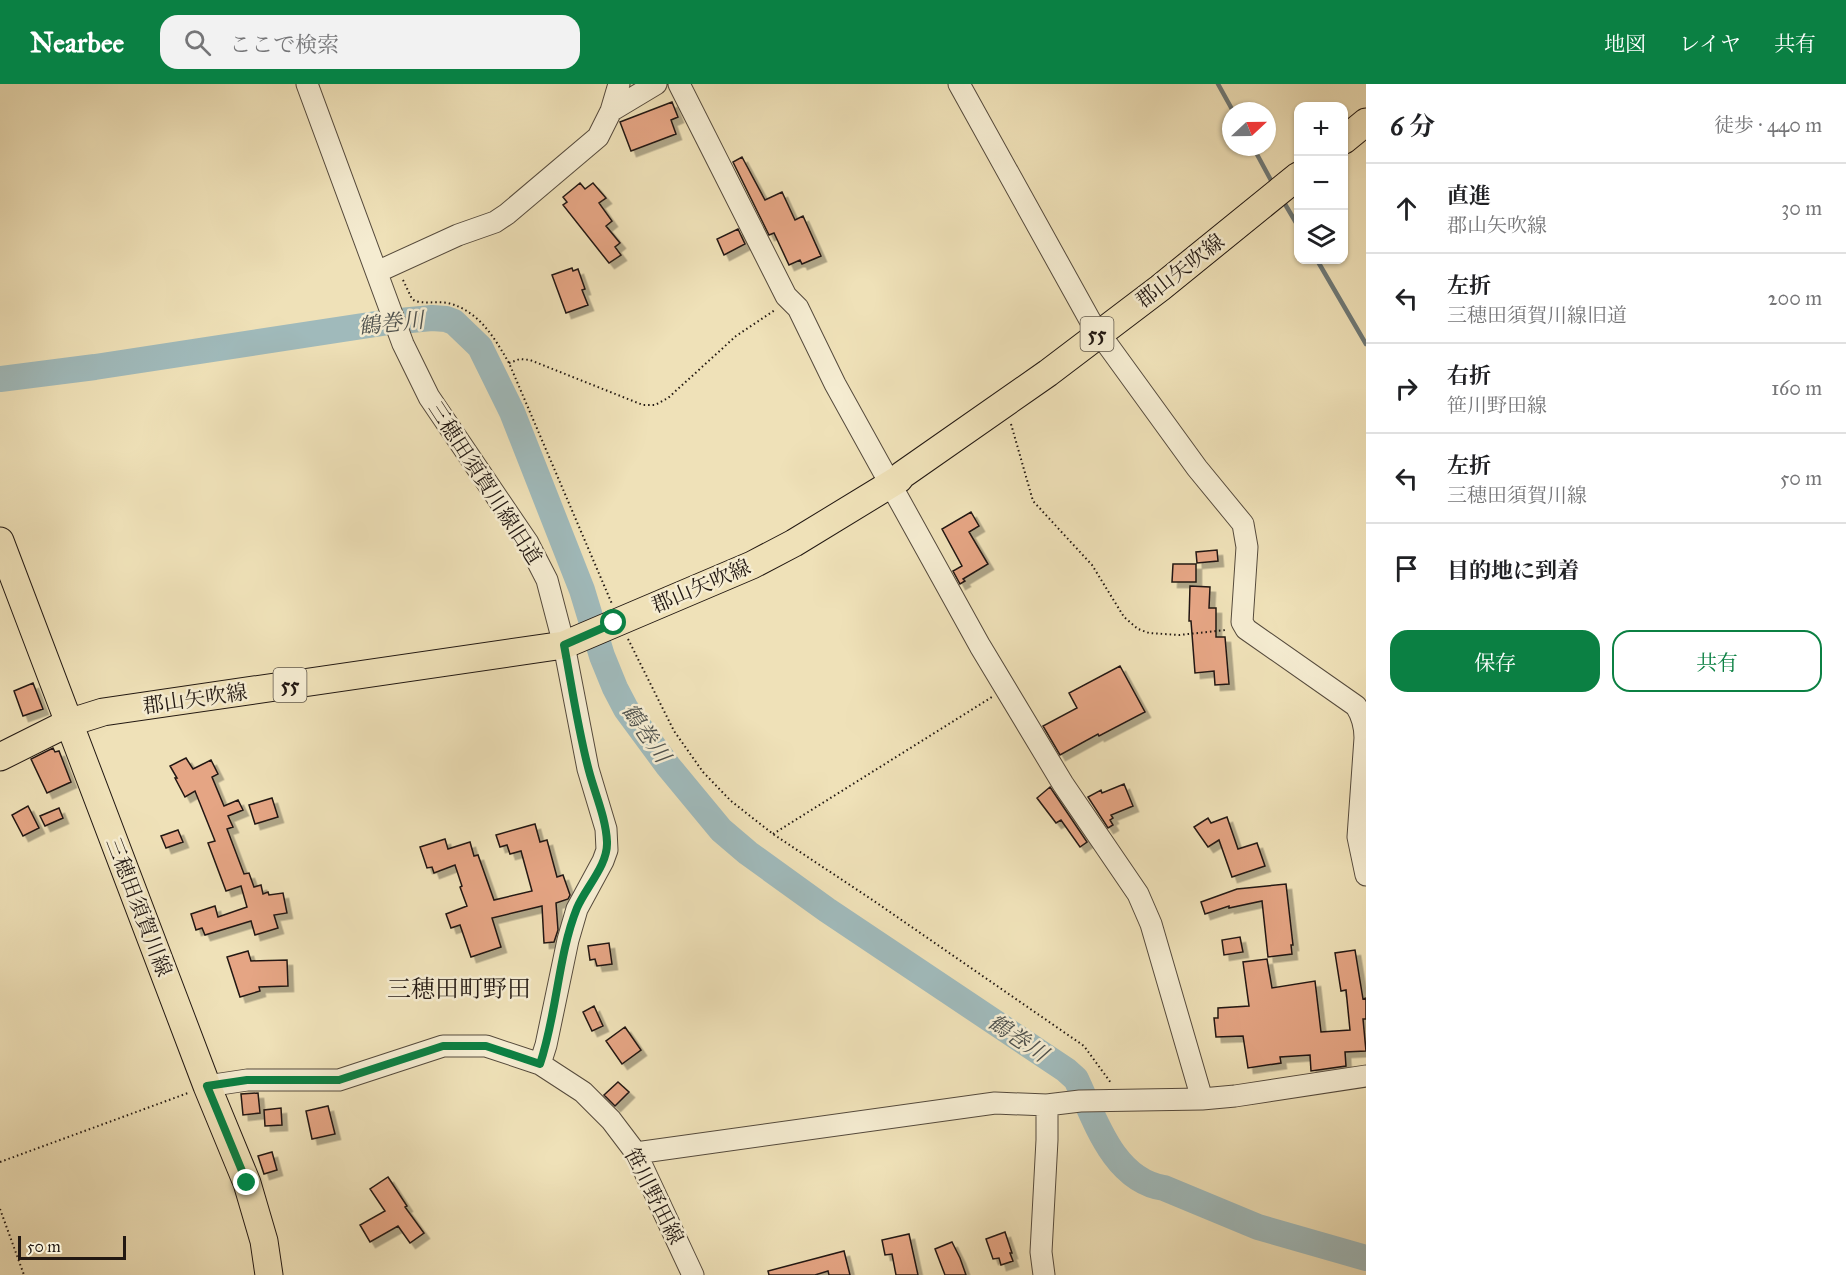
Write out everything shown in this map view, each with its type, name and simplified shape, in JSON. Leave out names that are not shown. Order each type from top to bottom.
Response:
[{"type":"main road","points":[[1348,137],[1366,122]]},
{"type":"main road","name":"郡山矢吹線","points":[[0,757],[68,723],[103,712],[575,640],[752,565],[794,543],[890,485],[1048,373],[1160,288],[1294,180]]},
{"type":"main road","name":"三穂田須賀川線","points":[[0,541],[207,1086],[247,1183],[260,1224],[268,1275]]},
{"type":"street","name":"三穂田須賀川線旧道","points":[[307,84],[387,268],[389,301],[403,344],[429,397],[528,543],[575,640],[588,769],[606,829],[607,850],[577,909],[540,1064]]},
{"type":"street","points":[[387,268],[458,235],[495,222],[507,214],[598,137],[611,111],[619,84]]},
{"type":"street","points":[[611,111],[656,84]]},
{"type":"street","points":[[679,84],[786,296],[798,308],[835,384],[890,485],[1005,688],[1063,784],[1138,894],[1151,924],[1202,1099]]},
{"type":"street","points":[[959,84],[1098,333],[1197,468],[1243,524],[1247,547],[1242,608],[1243,624],[1246,629],[1356,706],[1361,713],[1365,738],[1358,837],[1365,864]]},
{"type":"street","name":"笹川野田線","points":[[207,1086],[247,1080],[339,1080],[443,1046],[486,1046],[540,1064],[583,1092],[611,1120],[636,1153],[693,1275]]},
{"type":"street","points":[[636,1153],[995,1103],[1047,1106],[1080,1101],[1202,1099],[1366,1076]]},
{"type":"street","points":[[1044,1275],[1041,1252],[1047,1106]]},
{"type":"path","points":[[387,268],[412,299],[420,302],[445,302],[459,307],[490,330],[509,363],[617,622],[674,731],[697,764],[731,801],[773,834],[1084,1046],[1112,1085],[1117,1101]]},
{"type":"path","points":[[509,363],[520,359],[530,360],[644,405],[655,405],[668,398],[736,336],[791,301]]},
{"type":"path","points":[[1002,405],[1019,446],[1033,501],[1092,565],[1124,617],[1138,628],[1162,635],[1218,632],[1243,624]]},
{"type":"path","points":[[773,834],[1005,688]]},
{"type":"path","points":[[0,1162],[207,1086]]},
{"type":"path","points":[[0,1209],[24,1275]]},
{"type":"building","points":[[672,102],[678,117],[671,120],[676,134],[631,151],[620,122]]},
{"type":"building","points":[[742,157],[765,200],[782,192],[795,220],[803,216],[821,256],[802,264],[800,260],[789,265],[774,233],[769,235],[733,162]]},
{"type":"building","points":[[580,183],[585,189],[593,183],[606,198],[599,203],[612,221],[606,226],[620,243],[615,247],[621,255],[609,263],[563,205],[567,202],[563,197]]},
{"type":"building","points":[[738,229],[745,244],[724,255],[717,239]]},
{"type":"building","points":[[572,268],[573,271],[578,269],[588,305],[566,313],[552,275]]},
{"type":"building","points":[[971,512],[979,526],[969,532],[988,564],[963,579],[965,581],[960,584],[953,571],[962,566],[942,529]]},
{"type":"building","points":[[1217,550],[1218,561],[1197,563],[1196,552]]},
{"type":"building","points":[[1173,564],[1196,564],[1196,582],[1172,582]]},
{"type":"building","points":[[1190,586],[1210,587],[1209,608],[1216,608],[1216,637],[1225,637],[1229,684],[1215,685],[1214,671],[1195,673],[1191,621],[1189,621]]},
{"type":"building","points":[[1120,666],[1145,712],[1060,755],[1043,726],[1077,708],[1069,693]]},
{"type":"building","points":[[33,683],[43,709],[23,716],[14,691]]},
{"type":"building","points":[[53,748],[55,752],[59,751],[71,782],[47,793],[31,759]]},
{"type":"building","points":[[186,758],[193,769],[211,760],[218,774],[212,777],[224,806],[238,800],[243,810],[228,816],[233,827],[227,829],[244,874],[249,873],[254,887],[261,885],[263,894],[283,893],[287,913],[274,915],[278,928],[255,935],[251,921],[205,935],[202,928],[196,930],[191,914],[215,906],[218,917],[247,907],[241,886],[226,891],[208,843],[215,841],[195,791],[185,797],[170,766]]},
{"type":"building","points":[[1124,784],[1133,806],[1111,815],[1113,818],[1110,820],[1113,825],[1108,828],[1088,797],[1101,790],[1102,793]]},
{"type":"building","points":[[1050,787],[1087,842],[1080,847],[1061,820],[1056,823],[1037,798]]},
{"type":"building","points":[[272,798],[278,817],[255,824],[249,805]]},
{"type":"building","points":[[28,806],[39,828],[23,836],[12,815]]},
{"type":"building","points":[[59,808],[63,818],[45,826],[40,816]]},
{"type":"building","points":[[1227,817],[1238,849],[1257,843],[1265,866],[1232,877],[1219,840],[1208,847],[1194,827],[1208,818],[1211,823]]},
{"type":"building","points":[[535,824],[540,842],[547,840],[557,877],[563,875],[570,895],[568,899],[556,903],[558,930],[554,942],[544,943],[542,906],[492,918],[501,947],[471,957],[460,925],[451,928],[446,914],[467,906],[455,865],[434,873],[432,867],[427,868],[420,847],[445,839],[448,849],[470,842],[474,856],[478,855],[494,900],[532,891],[521,851],[510,854],[507,845],[500,847],[496,835]]},
{"type":"building","points":[[178,830],[183,842],[166,848],[161,836]]},
{"type":"building","points":[[1286,884],[1292,954],[1268,957],[1262,901],[1229,908],[1229,906],[1205,914],[1201,902],[1237,889]]},
{"type":"building","points":[[1240,937],[1243,952],[1224,955],[1222,940]]},
{"type":"building","points":[[609,943],[612,964],[597,966],[595,959],[590,960],[588,946]]},
{"type":"building","points":[[1355,950],[1363,999],[1366,998],[1366,1019],[1363,1019],[1366,1051],[1345,1052],[1346,1066],[1311,1071],[1310,1055],[1280,1057],[1281,1063],[1248,1068],[1243,1036],[1216,1037],[1214,1018],[1218,1018],[1218,1008],[1249,1006],[1243,962],[1267,959],[1272,988],[1315,981],[1321,1032],[1350,1030],[1346,990],[1341,991],[1335,953]]},
{"type":"building","points":[[248,951],[251,961],[287,960],[288,986],[259,987],[260,991],[240,997],[227,957]]},
{"type":"building","points":[[594,1006],[603,1026],[592,1031],[583,1012]]},
{"type":"building","points":[[625,1027],[641,1050],[622,1064],[606,1041]]},
{"type":"building","points":[[618,1082],[629,1092],[615,1106],[604,1095]]},
{"type":"building","points":[[258,1093],[260,1113],[243,1115],[241,1094]]},
{"type":"building","points":[[328,1106],[335,1134],[312,1139],[306,1111]]},
{"type":"building","points":[[281,1108],[282,1125],[265,1126],[264,1110]]},
{"type":"building","points":[[272,1152],[277,1170],[264,1174],[258,1156]]},
{"type":"building","points":[[388,1177],[407,1206],[405,1207],[424,1233],[410,1243],[398,1226],[370,1242],[360,1225],[385,1211],[370,1189]]},
{"type":"building","points":[[1005,1232],[1013,1261],[1001,1265],[999,1258],[993,1259],[986,1239]]},
{"type":"building","points":[[909,1234],[918,1275],[896,1275],[892,1254],[885,1255],[882,1240]]},
{"type":"building","points":[[952,1242],[966,1275],[945,1275],[935,1249]]},
{"type":"building","points":[[844,1251],[850,1275],[829,1275],[828,1271],[815,1275],[769,1275],[768,1271]]},
{"type":"waterway","points":[[1218,84],[1228,102]]},
{"type":"waterway","points":[[1258,156],[1273,184]]},
{"type":"waterway","points":[[1282,199],[1294,219]]},
{"type":"waterway","points":[[1319,264],[1366,344]]},
{"type":"waterway","name":"鶴巻川","points":[[0,379],[95,367],[389,322],[432,318],[454,322],[480,347],[512,412],[582,590],[602,656],[626,709],[668,766],[721,830],[748,853],[827,910],[1066,1070],[1076,1079],[1108,1146],[1131,1173],[1146,1183],[1164,1188],[1258,1227],[1366,1258]]},
{"type":"district","name":"三穂田町野田","points":[[459,989]]},
{"type":"route","points":[[247,1183],[207,1086],[247,1080],[339,1080],[443,1046],[486,1046],[540,1064],[577,909],[607,850],[606,829],[588,769],[564,645],[614,623]]}]
